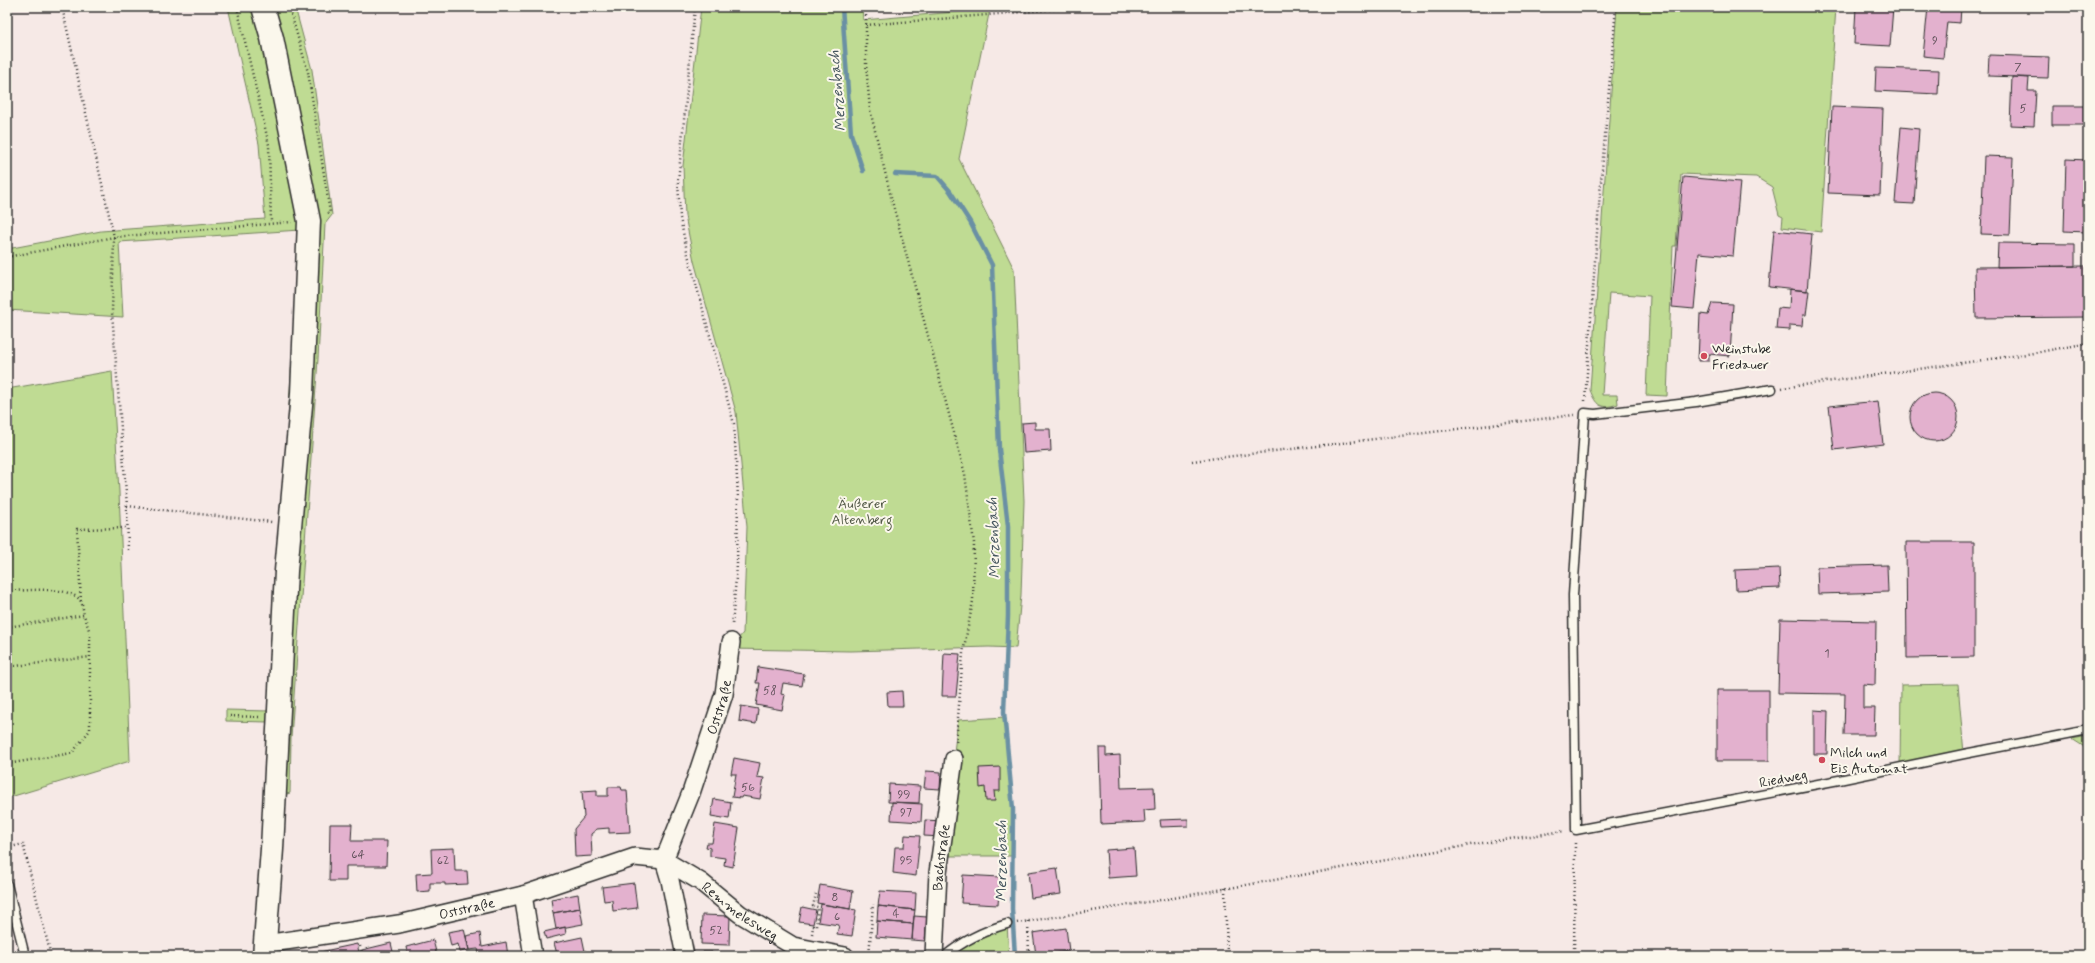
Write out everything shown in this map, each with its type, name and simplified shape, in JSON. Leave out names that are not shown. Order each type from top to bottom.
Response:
[{"type":"main road","points":[[263,7],[272,38],[309,221],[302,394],[290,524],[278,717],[272,849],[264,950]]},
{"type":"street","name":"Oststraße","points":[[264,950],[399,924],[523,895],[635,857],[664,860],[691,793],[724,694],[731,642]]},
{"type":"street","name":"Bachstraße","points":[[934,956],[938,873],[954,759]]},
{"type":"street","name":"Remmelesweg","points":[[664,860],[701,882],[746,918],[793,946],[845,956]]},
{"type":"street","points":[[664,860],[670,880],[685,956]]},
{"type":"street","points":[[523,895],[533,956]]},
{"type":"lane","points":[[1576,830],[1573,595],[1584,413],[1595,414],[1696,402],[1772,389]]},
{"type":"lane","name":"Riedweg","points":[[1576,830],[1839,780],[2088,730]]},
{"type":"lane","points":[[7,884],[25,956]]},
{"type":"lane","points":[[945,956],[957,946],[981,932],[1007,924]]},
{"type":"path","points":[[62,7],[114,237],[112,312],[127,506],[128,550]]},
{"type":"path","points":[[237,7],[269,145],[271,224]]},
{"type":"path","points":[[7,257],[114,237],[309,221],[330,213],[308,72],[289,7]]},
{"type":"path","points":[[695,7],[678,182],[680,218],[687,251],[734,424],[738,504],[737,565],[731,642]]},
{"type":"path","points":[[866,7],[870,110],[892,201],[965,474],[974,543],[973,601],[963,653],[954,759]]},
{"type":"path","points":[[866,25],[1083,7]]},
{"type":"path","points":[[1192,461],[1584,413],[1599,205],[1616,7]]},
{"type":"path","points":[[1772,389],[2034,353],[2088,343]]},
{"type":"path","points":[[127,506],[290,524]]},
{"type":"path","points":[[7,764],[72,753],[90,730],[90,633],[81,601],[77,529],[127,528]]},
{"type":"path","points":[[7,591],[50,590],[70,592],[81,601]]},
{"type":"path","points":[[7,627],[84,615]]},
{"type":"path","points":[[7,667],[90,657]]},
{"type":"path","points":[[230,716],[278,717]]},
{"type":"path","points":[[1020,922],[1468,846],[1576,830],[1574,956]]},
{"type":"path","points":[[7,848],[23,844],[51,956]]},
{"type":"path","points":[[1225,888],[1227,956]]},
{"type":"path","points":[[810,950],[813,926],[816,927],[818,907],[813,906],[816,894]]},
{"type":"path","points":[[869,956],[873,904]]},
{"type":"path","points":[[1028,921],[1029,956]]},
{"type":"green space","points":[[228,7],[295,7],[312,70],[332,215],[325,224],[318,359],[291,738],[290,793],[264,802],[268,722],[226,721],[226,710],[270,711],[300,230],[119,242],[123,317],[7,310],[7,249],[101,231],[265,219],[259,144]]},
{"type":"green space","name":"Äußerer Altenberg","points":[[701,7],[862,7],[863,20],[990,9],[959,159],[1014,269],[1024,501],[1021,595],[1016,648],[989,647],[851,651],[730,649],[743,633],[747,527],[736,412],[694,261],[685,216],[683,166]]},
{"type":"green space","points":[[1617,7],[1836,7],[1821,232],[1782,227],[1783,217],[1779,215],[1772,187],[1756,177],[1681,174],[1676,246],[1673,246],[1667,396],[1646,395],[1650,296],[1609,293],[1602,395],[1617,395],[1618,404],[1603,406],[1597,403],[1590,390]]},
{"type":"green space","points":[[112,371],[119,492],[130,761],[7,798],[7,389]]},
{"type":"green space","points":[[1958,684],[1964,754],[1900,766],[1901,685]]},
{"type":"green space","points":[[1005,717],[1013,809],[1013,856],[941,856],[958,720]]},
{"type":"green space","points":[[2088,736],[2088,754],[2083,746],[2072,739]]},
{"type":"green space","points":[[1007,924],[1009,956],[945,956]]},
{"type":"building","points":[[1856,7],[1893,7],[1890,46],[1854,44]]},
{"type":"building","points":[[1928,7],[1961,7],[1960,23],[1947,22],[1943,58],[1923,56]]},
{"type":"building","points":[[1989,55],[2049,57],[2048,78],[1988,76]]},
{"type":"building","points":[[1876,68],[1939,70],[1938,94],[1875,91]]},
{"type":"building","points":[[2012,77],[2029,78],[2028,91],[2036,91],[2034,126],[2010,125]]},
{"type":"building","points":[[2052,106],[2084,106],[2084,125],[2052,125]]},
{"type":"building","points":[[1832,107],[1883,109],[1880,195],[1828,193]]},
{"type":"building","points":[[1901,127],[1919,129],[1914,204],[1895,203]]},
{"type":"building","points":[[1984,156],[2013,157],[2010,235],[1981,234]]},
{"type":"building","points":[[2066,159],[2087,160],[2085,232],[2064,231]]},
{"type":"building","points":[[1683,177],[1740,182],[1733,256],[1699,253],[1694,309],[1672,307]]},
{"type":"building","points":[[1774,230],[1812,234],[1807,291],[1769,287]]},
{"type":"building","points":[[1998,243],[2075,244],[2075,266],[1997,267]]},
{"type":"building","points":[[2086,266],[2087,317],[1976,318],[1975,267]]},
{"type":"building","points":[[1790,289],[1809,291],[1806,315],[1803,315],[1802,326],[1790,325],[1790,330],[1776,329],[1778,308],[1789,309]]},
{"type":"building","points":[[1712,303],[1733,304],[1730,356],[1709,354],[1709,361],[1698,361],[1700,314],[1708,315]]},
{"type":"building","points":[[1929,393],[1939,393],[1951,400],[1958,412],[1958,422],[1951,434],[1939,441],[1929,441],[1921,437],[1914,430],[1910,422],[1910,412],[1914,404],[1921,397]]},
{"type":"building","points":[[1878,401],[1883,444],[1834,450],[1829,406]]},
{"type":"building","points":[[1035,422],[1035,429],[1050,429],[1051,451],[1024,453],[1022,423]]},
{"type":"building","points":[[1906,542],[1974,542],[1974,657],[1907,658]]},
{"type":"building","points":[[1887,565],[1888,592],[1818,594],[1817,567]]},
{"type":"building","points":[[1779,568],[1780,588],[1736,590],[1735,570]]},
{"type":"building","points":[[1780,619],[1876,621],[1875,685],[1863,684],[1863,708],[1875,708],[1874,735],[1844,735],[1845,694],[1778,693]]},
{"type":"building","points":[[944,653],[960,654],[956,696],[942,696]]},
{"type":"building","points":[[758,667],[804,674],[802,686],[783,683],[781,694],[785,695],[782,710],[756,705],[760,683],[756,683]]},
{"type":"building","points":[[1717,690],[1769,690],[1769,761],[1717,761]]},
{"type":"building","points":[[902,691],[903,706],[888,706],[887,692]]},
{"type":"building","points":[[741,706],[758,709],[756,724],[739,721]]},
{"type":"building","points":[[1814,710],[1828,711],[1827,754],[1814,754]]},
{"type":"building","points":[[1099,748],[1106,748],[1106,756],[1120,755],[1121,788],[1154,787],[1155,809],[1144,810],[1145,822],[1101,824]]},
{"type":"building","points":[[734,758],[760,763],[757,777],[764,778],[760,799],[742,796],[741,798],[732,797],[736,774],[731,774]]},
{"type":"building","points":[[1000,767],[1000,791],[994,791],[995,801],[986,801],[985,787],[980,788],[979,768]]},
{"type":"building","points":[[926,771],[941,772],[940,789],[924,788]]},
{"type":"building","points":[[889,784],[920,786],[919,803],[888,802]]},
{"type":"building","points":[[608,787],[621,787],[622,790],[627,790],[630,832],[609,833],[609,828],[597,829],[591,834],[592,856],[575,857],[574,829],[584,817],[582,791],[597,790],[597,796],[608,796]]},
{"type":"building","points":[[714,799],[731,802],[729,819],[711,816]]},
{"type":"building","points":[[892,802],[922,804],[921,822],[891,820]]},
{"type":"building","points":[[1188,819],[1188,826],[1161,827],[1160,820]]},
{"type":"building","points":[[925,820],[942,821],[941,837],[924,836]]},
{"type":"building","points":[[330,824],[352,824],[351,841],[387,841],[386,866],[346,866],[346,881],[329,881]]},
{"type":"building","points":[[715,824],[739,828],[733,867],[724,865],[725,858],[710,856],[710,848],[706,847],[707,843],[712,843]]},
{"type":"building","points":[[905,835],[920,836],[916,876],[893,873],[895,847],[904,847]]},
{"type":"building","points":[[454,848],[455,871],[467,871],[468,884],[445,885],[445,883],[430,883],[430,891],[417,892],[416,874],[432,873],[431,849]]},
{"type":"building","points":[[1134,848],[1136,876],[1108,878],[1106,850]]},
{"type":"building","points":[[1057,868],[1061,894],[1031,898],[1028,872]]},
{"type":"building","points":[[963,875],[1000,877],[998,905],[961,903]]},
{"type":"building","points":[[634,883],[637,908],[613,911],[612,900],[604,901],[602,887]]},
{"type":"building","points":[[820,885],[853,891],[850,909],[817,903]]},
{"type":"building","points":[[880,891],[916,893],[915,910],[878,906]]},
{"type":"building","points":[[578,894],[580,908],[553,913],[551,899]]},
{"type":"building","points":[[821,904],[856,910],[852,936],[837,934],[839,925],[818,922]]},
{"type":"building","points":[[878,906],[915,910],[913,924],[877,921]]},
{"type":"building","points":[[802,907],[816,910],[813,924],[799,922]]},
{"type":"building","points":[[580,908],[583,924],[556,929],[553,913]]},
{"type":"building","points":[[702,915],[730,916],[729,945],[701,944]]},
{"type":"building","points":[[914,916],[927,917],[925,941],[912,940]]},
{"type":"building","points":[[877,921],[913,924],[912,940],[876,937]]},
{"type":"building","points":[[565,927],[566,934],[546,939],[544,932]]},
{"type":"building","points":[[1066,928],[1069,951],[1036,955],[1033,933]]},
{"type":"building","points":[[464,929],[469,950],[460,952],[458,944],[451,946],[448,932]]},
{"type":"building","points":[[480,933],[482,947],[506,942],[508,956],[480,956],[478,949],[469,950],[466,936]]},
{"type":"building","points":[[582,937],[586,956],[554,956],[557,954],[554,943]]},
{"type":"building","points":[[433,940],[437,956],[408,956],[406,947]]},
{"type":"building","points":[[391,943],[394,956],[363,956],[362,950]]},
{"type":"building","points":[[357,944],[360,956],[316,956],[315,953]]},
{"type":"building","points":[[703,952],[712,952],[712,956],[703,956]]},
{"type":"waterway","name":"Merzenbach","points":[[842,7],[851,134],[863,171]]},
{"type":"waterway","name":"Merzenbach","points":[[895,174],[937,176],[950,191],[970,222],[992,265],[999,449],[1008,526],[1008,616],[1004,712],[1013,809],[1012,909],[1015,956]]},
{"type":"place","name":"Weinstube Friedauer","points":[[1704,356]]},
{"type":"place","name":"Milch und Eis Automat","points":[[1822,760]]}]
